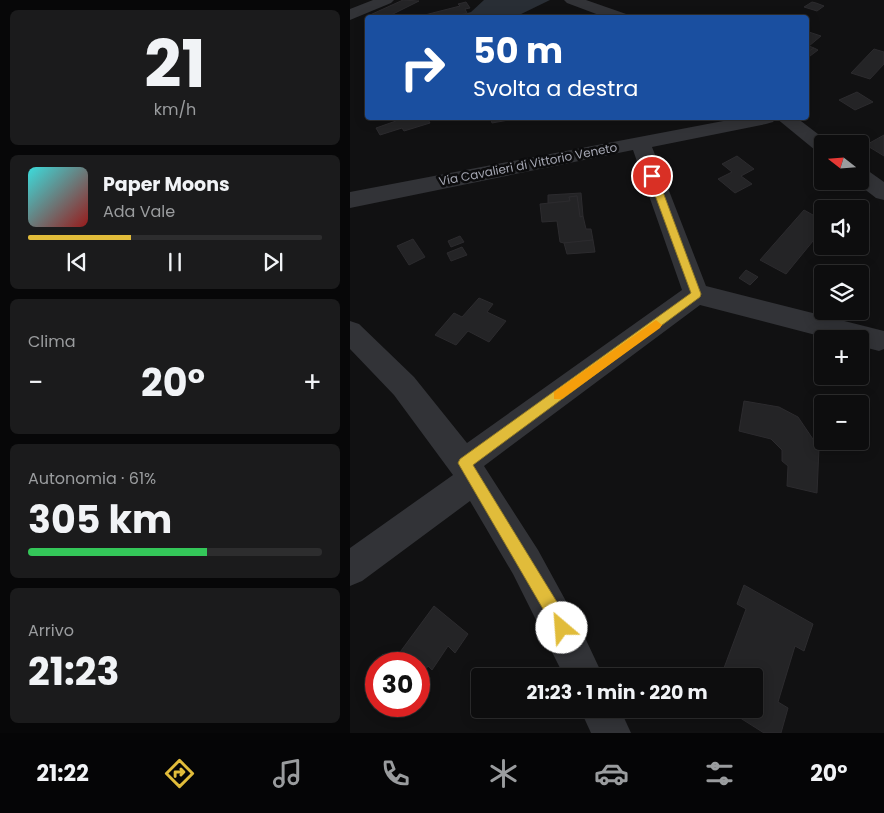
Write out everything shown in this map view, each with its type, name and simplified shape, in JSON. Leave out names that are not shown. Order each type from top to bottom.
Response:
[{"type":"street","points":[[350,14],[386,0]]},
{"type":"street","points":[[572,0],[614,15]]},
{"type":"street","name":"Via Cavalieri di Vittorio Veneto","points":[[350,200],[756,120]]},
{"type":"street","points":[[789,120],[814,140]]},
{"type":"street","points":[[640,142],[696,294]]},
{"type":"street","points":[[869,182],[884,193]]},
{"type":"street","points":[[696,294],[882,343]]},
{"type":"street","points":[[350,569],[470,471],[696,294]]},
{"type":"street","points":[[350,332],[403,386],[470,471],[554,612],[580,668]]},
{"type":"street","points":[[604,718],[611,733]]},
{"type":"shaded area","points":[[484,0],[550,0],[519,15],[460,15],[471,12]]},
{"type":"building","points":[[403,0],[419,1],[391,15],[370,15]]},
{"type":"building","points":[[466,2],[470,8],[465,9],[467,13],[460,15],[425,15],[460,6],[458,4]]},
{"type":"building","points":[[812,2],[824,6],[817,11],[804,7]]},
{"type":"building","points":[[809,32],[821,36],[809,46]]},
{"type":"building","points":[[814,48],[818,50],[809,57],[809,51]]},
{"type":"building","points":[[874,49],[884,52],[884,64],[870,79],[851,73]]},
{"type":"building","points":[[857,92],[873,102],[855,110],[839,100]]},
{"type":"building","points":[[428,120],[430,123],[404,131],[402,128],[380,135],[376,128],[396,121]]},
{"type":"building","points":[[491,120],[509,120],[492,123]]},
{"type":"building","points":[[884,135],[884,156],[869,147],[869,143]]},
{"type":"building","points":[[737,156],[754,169],[741,176],[752,184],[735,193],[718,179],[732,172],[722,164]]},
{"type":"building","points":[[581,193],[583,216],[580,217],[577,196],[569,197],[570,201],[548,203],[548,195]]},
{"type":"building","points":[[577,196],[580,217],[583,216],[586,229],[591,229],[593,240],[560,242],[557,221],[542,222],[540,204],[570,201],[569,197]]},
{"type":"building","points":[[804,210],[814,216],[814,240],[786,274],[760,260]]},
{"type":"building","points":[[460,236],[464,242],[451,247],[448,241]]},
{"type":"building","points":[[413,239],[425,257],[409,265],[397,246]]},
{"type":"building","points":[[593,240],[595,252],[567,254],[564,243]]},
{"type":"building","points":[[462,247],[467,255],[451,261],[447,253]]},
{"type":"building","points":[[746,270],[758,277],[750,285],[739,278]]},
{"type":"building","points":[[479,298],[493,304],[487,312],[506,321],[489,342],[468,331],[456,345],[435,335],[454,313],[462,317]]},
{"type":"building","points":[[744,401],[779,407],[798,417],[814,441],[814,450],[819,450],[817,493],[787,486],[788,466],[782,461],[782,450],[771,439],[739,431]]},
{"type":"building","points":[[744,585],[813,624],[804,651],[795,646],[778,702],[788,708],[781,733],[764,733],[740,718],[763,718],[763,668],[724,668],[746,609],[737,604]]},
{"type":"building","points":[[434,606],[468,634],[455,653],[448,646],[432,670],[430,668],[430,652],[400,652]]},
{"type":"slow traffic","points":[[558,395],[656,325]]},
{"type":"route","points":[[562,628],[471,471],[464,463],[656,325],[696,294],[652,176]]}]
